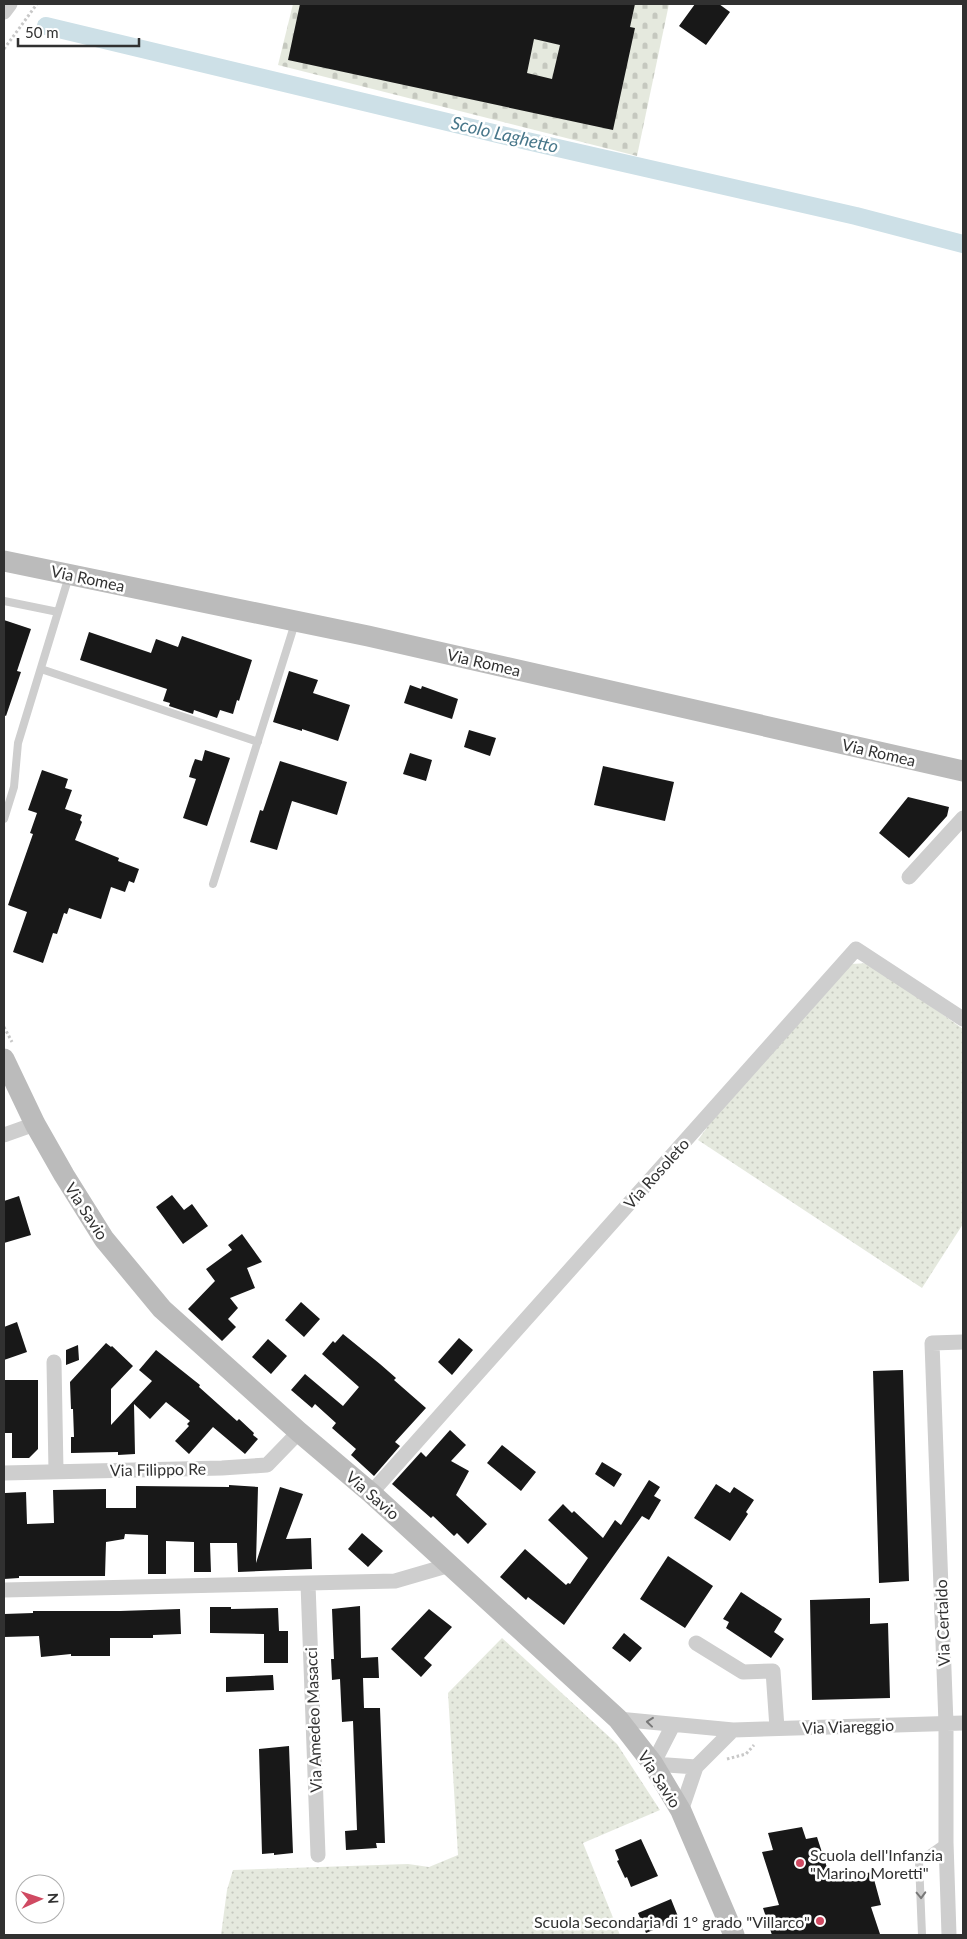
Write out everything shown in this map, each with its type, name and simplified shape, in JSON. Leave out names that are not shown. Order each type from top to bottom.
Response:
[{"type":"street","points":[[4,12],[10,4]]},
{"type":"street","name":"Via Romea","points":[[4,561],[296,621],[963,771]]},
{"type":"street","points":[[909,877],[963,818]]},
{"type":"street","name":"Via Rosoleto","points":[[371,1493],[856,949],[963,1019]]},
{"type":"street","name":"Via Savio","points":[[4,1059],[35,1124],[104,1239],[162,1309],[299,1432],[371,1493],[618,1719],[653,1764],[681,1811],[734,1935]]},
{"type":"street","points":[[4,1135],[35,1124]]},
{"type":"street","name":"Via Certaldo","points":[[949,1935],[946,1842],[946,1724],[932,1343],[963,1342]]},
{"type":"street","points":[[54,1362],[56,1472]]},
{"type":"street","name":"Via Filippo Re","points":[[4,1473],[222,1468],[267,1465],[299,1432]]},
{"type":"street","points":[[4,1590],[395,1581],[450,1565]]},
{"type":"street","name":"Via Amedeo Masacci","points":[[308,1584],[318,1855]]},
{"type":"street","points":[[696,1643],[743,1672],[774,1671],[777,1728]]},
{"type":"street","name":"Via Viareggio","points":[[618,1719],[733,1730],[963,1723]]},
{"type":"street","points":[[673,1725],[653,1764],[696,1766]]},
{"type":"street","points":[[681,1811],[696,1766],[733,1730]]},
{"type":"lane","points":[[4,819],[14,787],[18,743],[70,574]]},
{"type":"lane","points":[[4,601],[58,612]]},
{"type":"lane","points":[[213,884],[296,621]]},
{"type":"lane","points":[[41,669],[258,742]]},
{"type":"lane","points":[[922,1935],[920,1861],[946,1842]]},
{"type":"path","points":[[4,49],[37,4]]},
{"type":"green space","points":[[293,4],[669,4],[637,156],[278,65]]},
{"type":"green space","points":[[871,963],[963,1029],[963,1224],[922,1288],[698,1140],[745,1075],[850,964]]},
{"type":"green space","points":[[502,1638],[617,1744],[660,1810],[583,1843],[620,1935],[221,1935],[227,1890],[233,1870],[408,1864],[429,1867],[458,1855],[448,1693]]},
{"type":"building","points":[[300,4],[635,4],[630,27],[635,28],[613,130],[288,60]],"holes":[[[534,39],[560,45],[552,79],[527,73]]]},
{"type":"building","points":[[695,4],[719,4],[730,12],[706,45],[679,26]]},
{"type":"building","points":[[4,620],[31,629],[17,671],[21,672],[6,716],[4,715]]},
{"type":"building","points":[[89,632],[151,653],[156,639],[178,647],[182,636],[252,660],[233,714],[220,710],[217,718],[194,710],[193,714],[169,706],[170,703],[163,701],[167,689],[80,660]]},
{"type":"building","points":[[289,671],[318,680],[313,693],[350,705],[338,741],[273,722]]},
{"type":"building","points":[[410,685],[421,689],[422,686],[458,699],[452,719],[404,703]]},
{"type":"building","points":[[469,730],[496,738],[490,756],[464,747]]},
{"type":"building","points":[[205,750],[230,758],[207,826],[183,818],[196,779],[189,777],[192,767],[195,759],[202,761]]},
{"type":"building","points":[[410,753],[432,760],[426,781],[403,774]]},
{"type":"building","points":[[280,761],[347,782],[337,815],[292,801],[277,850],[250,842],[260,810],[263,811]]},
{"type":"building","points":[[603,766],[674,782],[665,821],[594,805]]},
{"type":"building","points":[[42,770],[68,779],[65,788],[72,790],[65,809],[82,815],[80,820],[82,822],[75,840],[119,858],[118,861],[139,869],[134,883],[129,881],[125,892],[111,887],[101,919],[69,908],[67,914],[64,913],[57,934],[53,933],[43,963],[13,952],[27,912],[8,905],[33,834],[30,833],[37,813],[28,810]]},
{"type":"building","points":[[908,797],[949,807],[947,816],[909,858],[879,833]]},
{"type":"building","points":[[172,1195],[184,1210],[192,1204],[208,1226],[183,1244],[156,1207]]},
{"type":"building","points":[[19,1196],[31,1235],[4,1243],[4,1201]]},
{"type":"building","points":[[242,1234],[262,1262],[247,1268],[255,1288],[230,1298],[238,1308],[228,1319],[236,1327],[222,1341],[188,1309],[215,1281],[206,1269],[232,1250],[228,1245]]},
{"type":"building","points":[[301,1302],[320,1319],[304,1337],[285,1320]]},
{"type":"building","points":[[17,1322],[27,1352],[4,1360],[4,1327]]},
{"type":"building","points":[[343,1334],[396,1378],[394,1380],[426,1408],[395,1442],[400,1446],[374,1476],[351,1455],[356,1449],[332,1428],[336,1423],[315,1404],[312,1408],[291,1390],[305,1374],[343,1406],[359,1387],[322,1354],[333,1341],[335,1343]]},
{"type":"building","points":[[459,1338],[473,1350],[452,1375],[438,1362]]},
{"type":"building","points":[[268,1339],[287,1356],[271,1374],[252,1357]]},
{"type":"building","points":[[106,1343],[112,1346],[133,1366],[111,1389],[111,1425],[152,1381],[139,1370],[156,1350],[200,1385],[199,1387],[237,1421],[239,1419],[258,1439],[245,1454],[213,1427],[189,1454],[175,1441],[189,1426],[187,1424],[190,1421],[166,1402],[150,1419],[134,1404],[135,1454],[118,1455],[118,1452],[71,1453],[71,1437],[74,1437],[70,1382]]},
{"type":"building","points":[[78,1345],[79,1360],[66,1365],[66,1350]]},
{"type":"building","points":[[903,1370],[909,1581],[879,1583],[873,1371]]},
{"type":"building","points":[[4,1380],[38,1380],[38,1449],[29,1458],[12,1458],[12,1433],[4,1433]]},
{"type":"building","points":[[450,1430],[466,1445],[451,1461],[469,1471],[456,1495],[487,1524],[468,1544],[457,1533],[454,1536],[433,1516],[431,1518],[392,1484],[421,1452],[426,1457]]},
{"type":"building","points":[[502,1445],[536,1472],[521,1491],[487,1463]]},
{"type":"building","points":[[602,1462],[622,1474],[614,1487],[595,1474]]},
{"type":"building","points":[[649,1480],[660,1487],[654,1496],[661,1500],[649,1520],[642,1516],[564,1625],[528,1597],[526,1600],[500,1577],[525,1549],[566,1585],[570,1584],[588,1558],[548,1520],[563,1504],[572,1513],[574,1511],[603,1538],[615,1520],[621,1525]]},
{"type":"building","points":[[716,1484],[730,1493],[734,1487],[754,1500],[746,1512],[748,1514],[730,1541],[694,1518]]},
{"type":"building","points":[[229,1485],[258,1487],[256,1563],[280,1487],[303,1494],[286,1539],[311,1538],[312,1569],[238,1572],[237,1543],[210,1543],[211,1572],[194,1572],[194,1542],[166,1541],[166,1574],[148,1574],[148,1535],[125,1534],[124,1539],[106,1542],[105,1576],[19,1576],[19,1578],[4,1579],[5,1493],[26,1492],[27,1524],[54,1523],[53,1490],[106,1489],[106,1508],[136,1508],[136,1486],[229,1487]]},
{"type":"building","points":[[362,1533],[383,1551],[368,1567],[348,1549]]},
{"type":"building","points":[[668,1556],[713,1586],[685,1628],[640,1599]]},
{"type":"building","points":[[741,1592],[782,1619],[774,1632],[784,1639],[771,1658],[726,1628],[729,1622],[723,1619]]},
{"type":"building","points":[[870,1598],[870,1624],[888,1623],[890,1698],[812,1700],[810,1600]]},
{"type":"building","points":[[360,1606],[361,1658],[378,1657],[379,1678],[363,1678],[364,1708],[380,1708],[385,1843],[376,1843],[377,1848],[346,1850],[345,1831],[357,1830],[353,1721],[342,1722],[340,1679],[332,1680],[331,1659],[334,1659],[332,1609]]},
{"type":"building","points":[[210,1607],[231,1607],[231,1609],[278,1608],[279,1631],[288,1631],[288,1663],[264,1663],[264,1634],[210,1633]]},
{"type":"building","points":[[180,1609],[181,1634],[153,1635],[153,1638],[110,1638],[110,1656],[71,1656],[71,1654],[41,1657],[39,1636],[4,1637],[4,1614],[33,1613],[33,1611]]},
{"type":"building","points":[[429,1609],[452,1627],[424,1658],[432,1665],[421,1677],[391,1649]]},
{"type":"building","points":[[624,1633],[642,1648],[630,1662],[612,1648]]},
{"type":"building","points":[[273,1675],[274,1690],[226,1692],[226,1677]]},
{"type":"building","points":[[289,1746],[293,1853],[262,1854],[259,1749]]},
{"type":"building","points":[[802,1827],[806,1839],[817,1837],[831,1880],[872,1872],[881,1905],[871,1907],[880,1934],[772,1935],[763,1908],[779,1905],[762,1852],[773,1850],[768,1833]]},
{"type":"building","points":[[641,1839],[658,1876],[631,1887],[617,1861],[619,1860],[615,1850]]},
{"type":"building","points":[[671,1899],[679,1919],[646,1933],[638,1913]]},
{"type":"waterway","name":"Scolo Laghetto","points":[[46,26],[527,141],[856,216],[963,244]]},
{"type":"place","name":"Scuola dell'Infanzia \"Marino Moretti\"","points":[[800,1863]]},
{"type":"place","name":"Scuola Secondaria di 1° grado \"Villarco\"","points":[[820,1921]]}]
